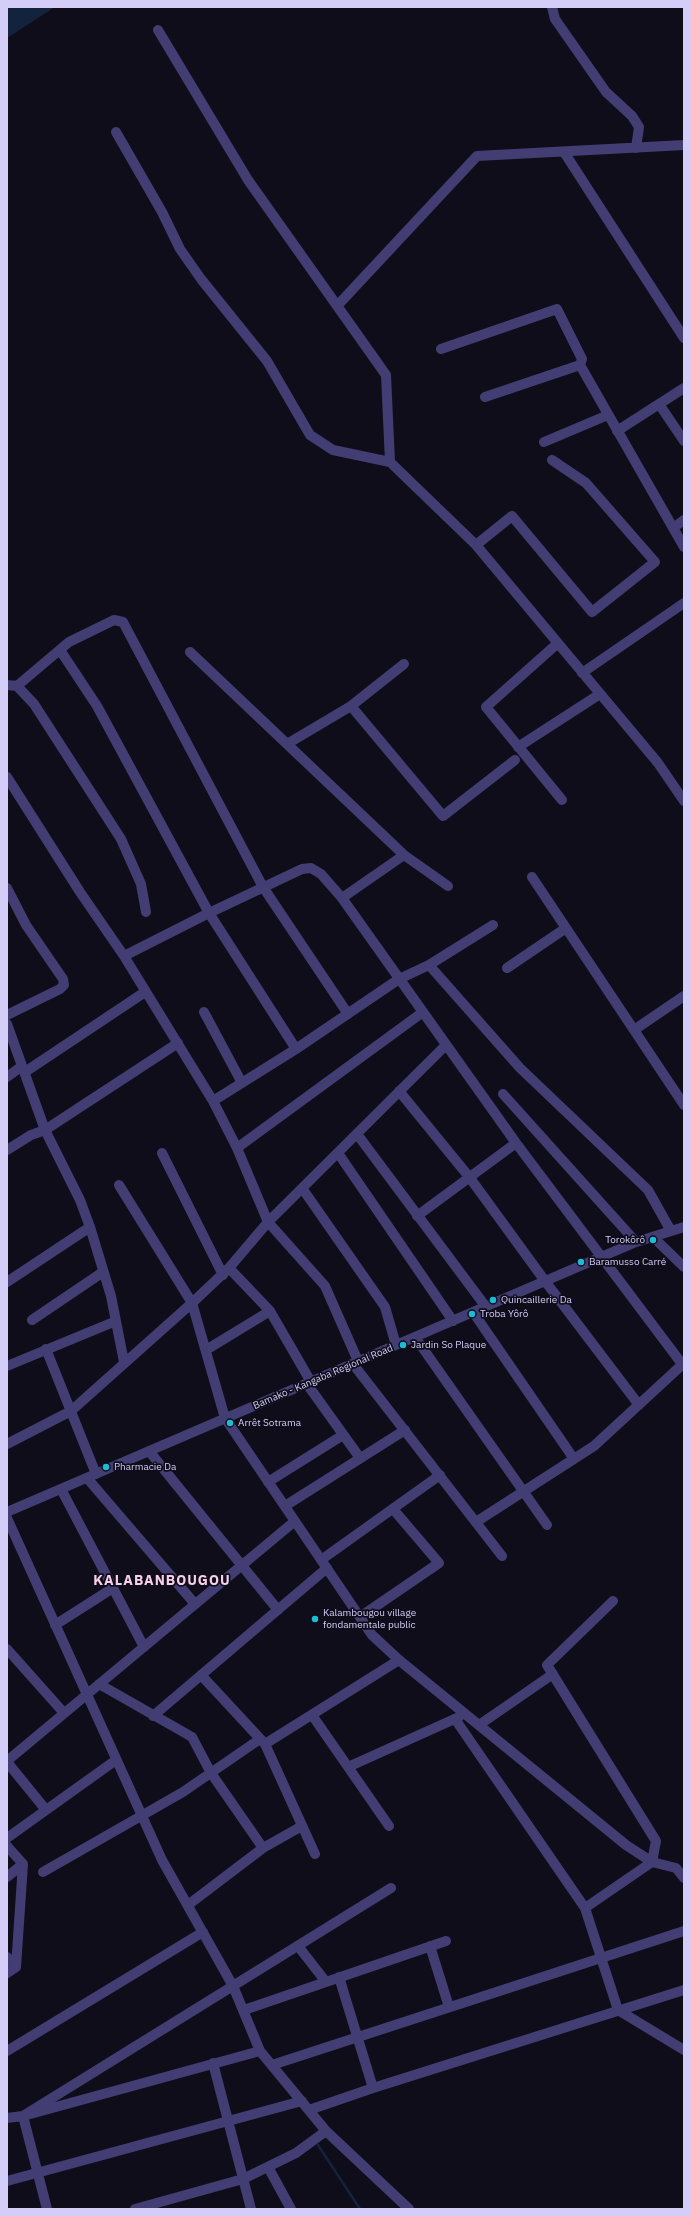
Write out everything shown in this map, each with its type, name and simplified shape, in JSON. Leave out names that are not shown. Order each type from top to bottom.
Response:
[{"type":"street","points":[[552,7],[555,19],[606,92],[632,116],[639,127],[636,148]]},
{"type":"street","points":[[158,30],[248,180],[386,375],[390,462]]},
{"type":"street","points":[[116,132],[162,212],[180,249],[201,279],[267,361],[310,435],[333,450],[390,462],[476,545],[658,763],[684,801]]},
{"type":"street","points":[[337,306],[477,156],[519,152],[564,152],[684,145]]},
{"type":"street","points":[[564,152],[684,338]]},
{"type":"street","points":[[441,349],[557,309],[582,359],[580,365],[684,547]]},
{"type":"street","points":[[486,397],[580,365]]},
{"type":"street","points":[[617,431],[684,388]]},
{"type":"street","points":[[659,404],[684,441]]},
{"type":"street","points":[[544,442],[608,415]]},
{"type":"street","points":[[476,545],[512,516],[592,612],[655,562],[586,483],[552,460]]},
{"type":"street","points":[[673,528],[684,520]]},
{"type":"street","points":[[582,672],[684,603]]},
{"type":"street","points":[[146,912],[140,884],[121,838],[34,704],[12,686],[69,642],[114,620],[123,622],[263,887],[348,1014]]},
{"type":"street","points":[[558,643],[486,707],[562,800]]},
{"type":"street","points":[[60,650],[97,706],[209,913],[296,1049]]},
{"type":"street","points":[[190,652],[404,855],[448,886]]},
{"type":"street","points":[[287,744],[351,706],[404,664]]},
{"type":"street","points":[[518,747],[600,694]]},
{"type":"street","points":[[351,706],[443,816],[515,760]]},
{"type":"street","points":[[7,777],[80,892],[124,956],[213,1101],[237,1148],[268,1222],[325,1286],[356,1362],[405,1430],[502,1556]]},
{"type":"street","points":[[342,898],[404,855]]},
{"type":"street","points":[[124,956],[209,913],[302,869],[311,868],[321,874],[342,898],[516,1143],[683,1364],[594,1446],[476,1522]]},
{"type":"street","points":[[532,877],[684,1105]]},
{"type":"street","points":[[7,888],[26,925],[63,979],[64,985],[60,989],[7,1015]]},
{"type":"street","points":[[213,1101],[296,1049],[399,979],[429,965],[493,925]]},
{"type":"street","points":[[507,968],[566,928]]},
{"type":"street","points":[[429,965],[520,1068],[648,1190],[671,1231]]},
{"type":"street","points":[[7,1077],[24,1069],[145,992]]},
{"type":"street","points":[[634,1030],[684,996]]},
{"type":"street","points":[[204,1012],[242,1083]]},
{"type":"street","points":[[237,1148],[423,1012]]},
{"type":"street","points":[[7,1024],[45,1130],[80,1200],[90,1227],[116,1321],[124,1362]]},
{"type":"street","points":[[7,1150],[31,1135],[45,1130],[178,1043]]},
{"type":"street","points":[[7,1444],[71,1411],[124,1362],[192,1303],[226,1272],[268,1222],[446,1045]]},
{"type":"street","points":[[399,1092],[470,1178],[545,1282],[639,1405]]},
{"type":"street","points":[[503,1094],[636,1242]]},
{"type":"street","points":[[357,1134],[486,1306]]},
{"type":"street","points":[[417,1216],[516,1143]]},
{"type":"street","points":[[162,1153],[226,1272],[270,1311],[309,1383],[360,1458]]},
{"type":"street","points":[[338,1153],[453,1321]]},
{"type":"street","points":[[119,1185],[192,1303],[225,1418],[372,1635],[399,1660],[626,1845],[652,1862],[676,1868],[684,1878]]},
{"type":"street","points":[[302,1188],[385,1307],[396,1345]]},
{"type":"street","points":[[7,1282],[90,1227]]},
{"type":"street","name":"Bamako - Kangaba Regional Road","points":[[7,1512],[636,1242],[684,1227]]},
{"type":"street","points":[[653,1237],[684,1267]]},
{"type":"street","points":[[32,1320],[103,1272]]},
{"type":"street","points":[[206,1350],[270,1311]]},
{"type":"street","points":[[473,1312],[574,1459]]},
{"type":"street","points":[[7,1366],[116,1321]]},
{"type":"street","points":[[415,1337],[547,1525]]},
{"type":"street","points":[[46,1349],[71,1411],[91,1476],[194,1604]]},
{"type":"street","points":[[285,1506],[405,1430]]},
{"type":"street","points":[[268,1482],[343,1435]]},
{"type":"street","points":[[150,1451],[278,1610]]},
{"type":"street","points":[[153,1716],[278,1610],[324,1564],[393,1509],[440,1475]]},
{"type":"street","points":[[62,1489],[144,1647]]},
{"type":"street","points":[[360,1617],[439,1563],[393,1509]]},
{"type":"street","points":[[7,1518],[162,1860],[233,1986],[260,2051],[326,2131],[409,2209]]},
{"type":"street","points":[[46,1810],[7,1761],[295,1521]]},
{"type":"street","points":[[55,1625],[113,1588]]},
{"type":"street","points":[[585,1908],[652,1862],[656,1841],[547,1665],[613,1601]]},
{"type":"street","points":[[7,1649],[64,1713]]},
{"type":"street","points":[[44,1872],[142,1816],[262,1742],[312,1715],[399,1660]]},
{"type":"street","points":[[479,1725],[553,1674]]},
{"type":"street","points":[[201,1675],[262,1742],[315,1854]]},
{"type":"street","points":[[99,1684],[192,1737],[211,1773],[263,1848]]},
{"type":"street","points":[[348,1767],[465,1714]]},
{"type":"street","points":[[312,1715],[389,1826]]},
{"type":"street","points":[[455,1719],[585,1908],[618,2010],[684,2050]]},
{"type":"street","points":[[7,1838],[116,1760]]},
{"type":"street","points":[[188,1904],[263,1848],[302,1826]]},
{"type":"street","points":[[7,1846],[23,1864],[16,1967]]},
{"type":"street","points":[[7,1877],[23,1864]]},
{"type":"street","points":[[23,2116],[391,1888]]},
{"type":"street","points":[[272,2065],[684,1931]]},
{"type":"street","points":[[7,2051],[203,1932]]},
{"type":"street","points":[[244,2010],[446,1941]]},
{"type":"street","points":[[298,1946],[326,1982]]},
{"type":"street","points":[[430,1946],[449,2007]]},
{"type":"street","points":[[7,1957],[16,1967]]},
{"type":"street","points":[[7,1973],[16,1967]]},
{"type":"street","points":[[339,1977],[373,2088]]},
{"type":"street","points":[[309,2110],[373,2088],[684,1990]]},
{"type":"street","points":[[7,2118],[23,2116],[260,2051]]},
{"type":"street","points":[[213,2063],[251,2209]]},
{"type":"street","points":[[7,2181],[302,2101]]},
{"type":"street","points":[[23,2116],[47,2209]]},
{"type":"street","points":[[135,2209],[243,2179],[296,2153],[326,2131]]},
{"type":"street","points":[[268,2167],[291,2209]]},
{"type":"water","points":[[7,7],[55,7],[7,38]]},
{"type":"waterway","points":[[318,2145],[360,2209]]},
{"type":"place","name":"Torokôrô","points":[[653,1240]]},
{"type":"place","name":"Baramusso Carré","points":[[581,1262]]},
{"type":"place","name":"Quincaillerie Da","points":[[493,1300]]},
{"type":"place","name":"Troba Yôrô","points":[[472,1314]]},
{"type":"place","name":"Jardin So Plaque","points":[[403,1345]]},
{"type":"place","name":"Arrêt Sotrama","points":[[230,1423]]},
{"type":"place","name":"Pharmacie Da","points":[[106,1467]]},
{"type":"place","name":"Kalambougou village fondamentale public","points":[[315,1619]]},
{"type":"district","name":"KALABANBOUGOU","points":[[162,1581]]}]
